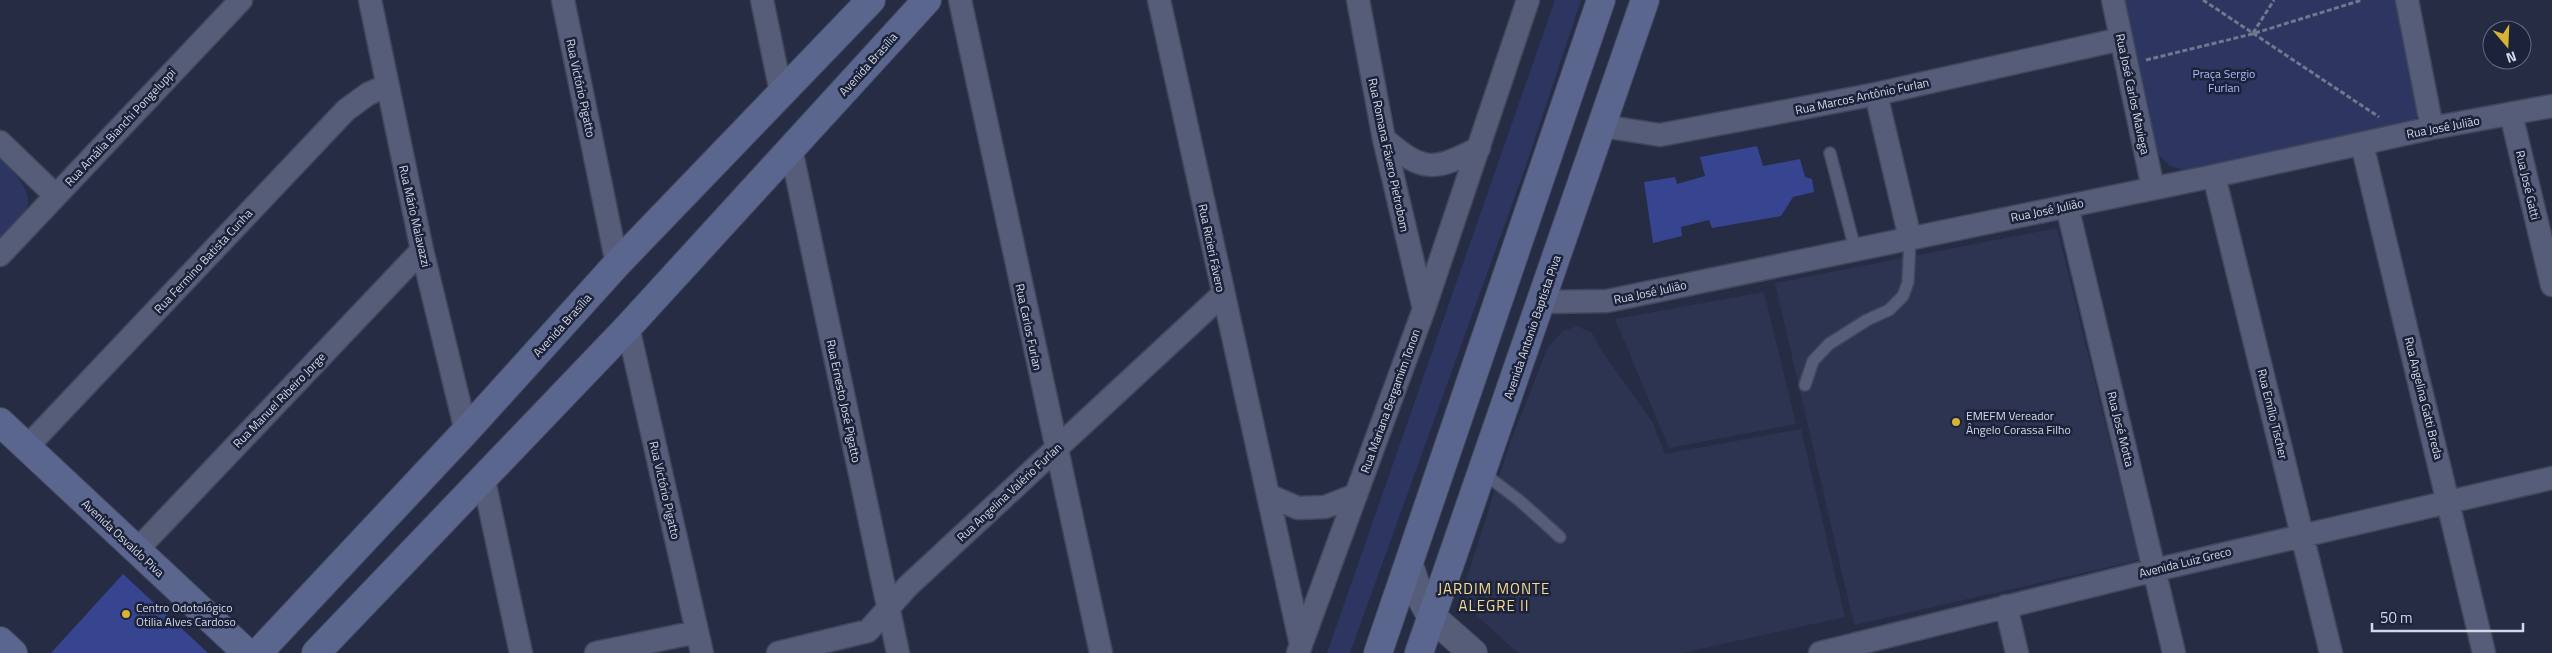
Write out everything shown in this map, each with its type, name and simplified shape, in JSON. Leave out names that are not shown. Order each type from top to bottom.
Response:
[{"type":"main road","name":"Avenida Brasília","points":[[258,653],[466,431],[617,264],[871,0]]},
{"type":"main road","name":"Avenida Brasília","points":[[316,653],[483,476],[628,327],[927,0]]},
{"type":"main road","points":[[1378,653],[1601,0]]},
{"type":"main road","name":"Avenida Antonio Baptista Piva","points":[[1418,653],[1645,0]]},
{"type":"main road","name":"Avenida Osvaldo Piva","points":[[0,422],[247,653]]},
{"type":"main road","points":[[1457,422],[1465,432],[1477,439],[1494,437]]},
{"type":"main road","points":[[0,641],[13,653]]},
{"type":"street","points":[[213,28],[218,9],[216,0]]},
{"type":"street","name":"Rua Amália Bianchi Pongeluppi","points":[[0,255],[241,0]]},
{"type":"street","name":"Rua Mário Malavazzi","points":[[370,0],[386,86],[422,250],[466,431]]},
{"type":"street","name":"Rua Victório Pigatto","points":[[563,0],[617,264]]},
{"type":"street","points":[[762,0],[781,92]]},
{"type":"street","name":"Rua Carlos Furlan","points":[[960,0],[1055,450],[1101,653]]},
{"type":"street","name":"Rua Ricieri Fávero","points":[[1159,0],[1222,295],[1268,494],[1299,649]]},
{"type":"street","name":"Rua Romana Fávero Pietrobom","points":[[1358,0],[1384,139],[1424,309]]},
{"type":"street","name":"Rua Mariana Bergamim Tonon","points":[[1299,649],[1424,309],[1528,0]]},
{"type":"street","name":"Rua José Carlos Maviega","points":[[2113,0],[2153,188]]},
{"type":"street","points":[[2407,0],[2432,128]]},
{"type":"street","name":"Rua Marcos Antônio Furlan","points":[[1602,126],[1660,135],[1876,94],[2121,39]]},
{"type":"street","name":"Rua Fermino Batista Cunha","points":[[27,447],[346,110],[368,94],[386,86]]},
{"type":"street","points":[[1876,94],[1910,238]]},
{"type":"street","name":"Rua José Julião","points":[[1540,302],[1607,301],[2214,176],[2432,128],[2552,106]]},
{"type":"street","name":"Rua José Gatti","points":[[2511,114],[2552,286]]},
{"type":"street","points":[[1384,139],[1406,157],[1429,167],[1450,163],[1479,148]]},
{"type":"street","points":[[0,142],[55,195]]},
{"type":"street","name":"Rua Angelina Gatti Breda","points":[[2362,144],[2449,500],[2484,653]]},
{"type":"street","name":"Rua Ernesto José Pigatto","points":[[791,149],[898,653]]},
{"type":"street","name":"Rua Emílio Tischer","points":[[2214,176],[2304,534],[2331,653]]},
{"type":"street","name":"Rua José Motta","points":[[2067,206],[2174,653]]},
{"type":"street","name":"Rua Manuel Ribeiro Jorge","points":[[136,550],[422,250]]},
{"type":"street","name":"Rua Angelina Valério Furlan","points":[[778,653],[868,631],[908,586],[1222,295]]},
{"type":"street","name":"Rua Victório Pigatto","points":[[628,327],[700,642]]},
{"type":"street","points":[[483,476],[520,653]]},
{"type":"street","name":"Avenida Luiz Greco","points":[[1820,653],[1859,648],[2006,606],[2449,500],[2552,478]]},
{"type":"street","points":[[1268,494],[1298,508],[1325,507],[1356,495]]},
{"type":"street","points":[[1409,565],[1418,592],[1431,616],[1473,653]]},
{"type":"street","points":[[2006,606],[2017,653]]},
{"type":"street","points":[[1392,616],[1412,613],[1431,616]]},
{"type":"street","points":[[596,653],[700,642]]},
{"type":"lane","points":[[1830,153],[1855,250]]},
{"type":"lane","points":[[1804,385],[1813,361],[1829,344],[1867,320],[1889,310],[1903,296],[1908,282],[1910,238]]},
{"type":"lane","points":[[1482,472],[1520,501],[1560,537]]},
{"type":"path","points":[[2203,0],[2381,119]]},
{"type":"path","points":[[2252,34],[2274,0]]},
{"type":"path","points":[[2141,52],[2143,61],[2252,34],[2362,0]]},
{"type":"shaded area","name":"EMEFM Vereador Ângelo Corassa Filho","points":[[2057,228],[2139,560],[1854,625],[1775,283]]},
{"type":"shaded area","points":[[1764,292],[1796,424],[1669,448],[1615,319]]},
{"type":"shaded area","points":[[1577,326],[1592,333],[1601,350],[1653,423],[1665,454],[1801,429],[1845,617],[1682,653],[1518,653],[1476,615],[1468,604],[1463,590],[1510,443],[1548,347],[1563,331]]},
{"type":"green space","points":[[1555,0],[1581,0],[1523,174],[1350,653],[1327,653]]},
{"type":"green space","name":"Praça Sergio Furlan","points":[[2125,0],[2401,0],[2419,113],[2414,121],[2187,171],[2170,166],[2157,153]]},
{"type":"green space","points":[[0,159],[22,182],[28,197],[28,205],[17,222],[0,237]]},
{"type":"building","points":[[1757,146],[1763,166],[1800,159],[1805,177],[1812,179],[1814,192],[1793,197],[1781,216],[1712,228],[1709,220],[1681,227],[1682,236],[1653,243],[1644,182],[1675,177],[1677,184],[1705,176],[1700,157]]},
{"type":"building","name":"Centro Odotológico Otilia Alves Cardoso","points":[[123,574],[208,653],[51,653]]},
{"type":"place","name":"EMEFM Vereador Ângelo Corassa Filho","points":[[1956,422]]},
{"type":"place","name":"Centro Odotológico Otilia Alves Cardoso","points":[[126,614]]},
{"type":"district","name":"JARDIM MONTE ALEGRE II","points":[[1494,596]]}]
